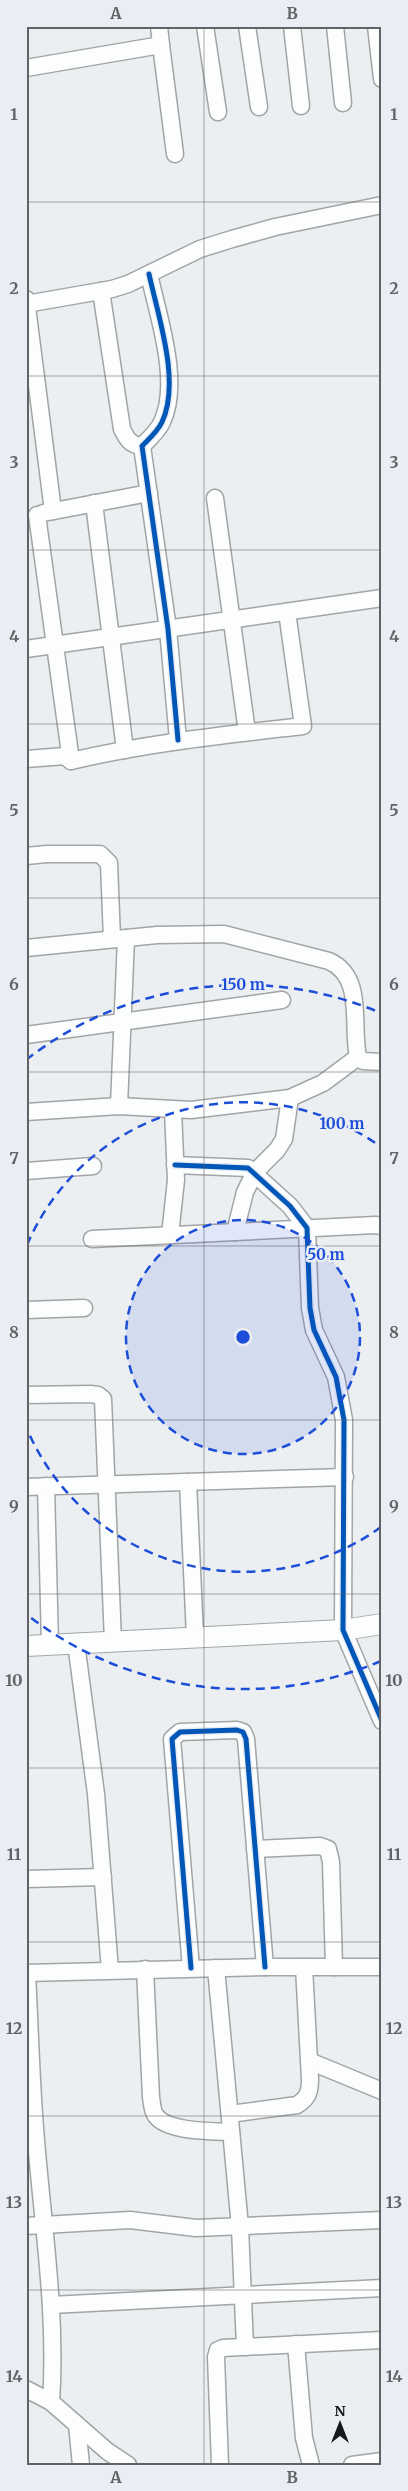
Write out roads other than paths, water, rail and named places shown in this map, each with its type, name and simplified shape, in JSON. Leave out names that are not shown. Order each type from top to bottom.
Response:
[{"type":"street","points":[[159,26],[175,154]]},
{"type":"street","points":[[205,26],[218,112]]},
{"type":"street","points":[[247,26],[259,108]]},
{"type":"street","points":[[292,26],[301,106]]},
{"type":"street","points":[[335,26],[343,103]]},
{"type":"street","points":[[376,26],[382,79]]},
{"type":"street","points":[[26,68],[161,45]]},
{"type":"street","points":[[27,304],[101,291],[128,284],[200,249],[232,239],[275,227],[382,205]]},
{"type":"street","points":[[149,274],[167,361],[169,386],[168,404],[162,423],[142,446],[168,629],[178,740]]},
{"type":"street","points":[[101,291],[122,429],[128,440],[134,445],[142,446]]},
{"type":"street","points":[[26,299],[53,511]]},
{"type":"street","points":[[71,761],[55,644],[32,516],[149,493]]},
{"type":"street","points":[[215,498],[247,732]]},
{"type":"street","points":[[94,503],[125,750]]},
{"type":"street","points":[[26,649],[382,598]]},
{"type":"street","points":[[71,761],[178,740],[303,726],[287,612]]},
{"type":"street","points":[[26,758],[65,756],[71,761]]},
{"type":"street","points":[[26,856],[100,854],[109,863],[119,938],[122,1023],[118,1106]]},
{"type":"street","points":[[26,948],[157,934],[224,934],[256,940],[340,966],[351,983],[358,1057],[363,1061],[382,1062]]},
{"type":"street","points":[[26,1036],[282,1000]]},
{"type":"street","points":[[26,1112],[118,1106],[191,1110],[290,1098],[322,1082],[358,1057]]},
{"type":"street","points":[[235,1232],[246,1192],[255,1172],[277,1150],[284,1139],[290,1098]]},
{"type":"street","points":[[170,1235],[175,1198],[173,1110]]},
{"type":"street","points":[[175,1165],[236,1166],[255,1172],[290,1206],[307,1228],[310,1308],[314,1330],[336,1378],[344,1420],[343,1630],[382,1720]]},
{"type":"street","points":[[26,1171],[93,1166]]},
{"type":"street","points":[[92,1238],[382,1226]]},
{"type":"street","points":[[26,1310],[84,1308]]},
{"type":"street","points":[[26,1395],[90,1394],[103,1399],[112,1642]]},
{"type":"street","points":[[26,1487],[345,1477]]},
{"type":"street","points":[[188,1482],[195,1637]]},
{"type":"street","points":[[46,1486],[50,1645]]},
{"type":"street","points":[[26,1646],[343,1630],[382,1624]]},
{"type":"street","points":[[76,1643],[96,1794],[110,1970]]},
{"type":"street","points":[[191,1968],[172,1739],[176,1734],[237,1730],[244,1732],[246,1739],[265,1967]]},
{"type":"street","points":[[255,1849],[320,1846],[328,1849],[331,1862],[334,1967]]},
{"type":"street","points":[[26,1879],[103,1877]]},
{"type":"street","points":[[230,2114],[297,2105],[306,2100],[310,2090],[304,1967]]},
{"type":"street","points":[[51,2402],[54,2365],[51,2305],[45,2225],[31,2139],[26,1973],[191,1968],[382,1967]]},
{"type":"street","points":[[216,1968],[240,2227],[245,2346]]},
{"type":"street","points":[[146,1969],[150,2097],[156,2116],[165,2123],[179,2128],[231,2132]]},
{"type":"street","points":[[309,2061],[382,2091]]},
{"type":"street","points":[[26,2226],[130,2220],[178,2228],[240,2227],[382,2220]]},
{"type":"street","points":[[51,2305],[244,2297],[382,2288]]},
{"type":"street","points":[[220,2465],[216,2357],[218,2350],[245,2346],[382,2340]]},
{"type":"street","points":[[296,2344],[304,2438],[311,2465]]},
{"type":"street","points":[[26,2389],[51,2402],[128,2465]]},
{"type":"street","points":[[77,2425],[82,2465]]},
{"type":"street","points":[[352,2465],[382,2461]]}]
